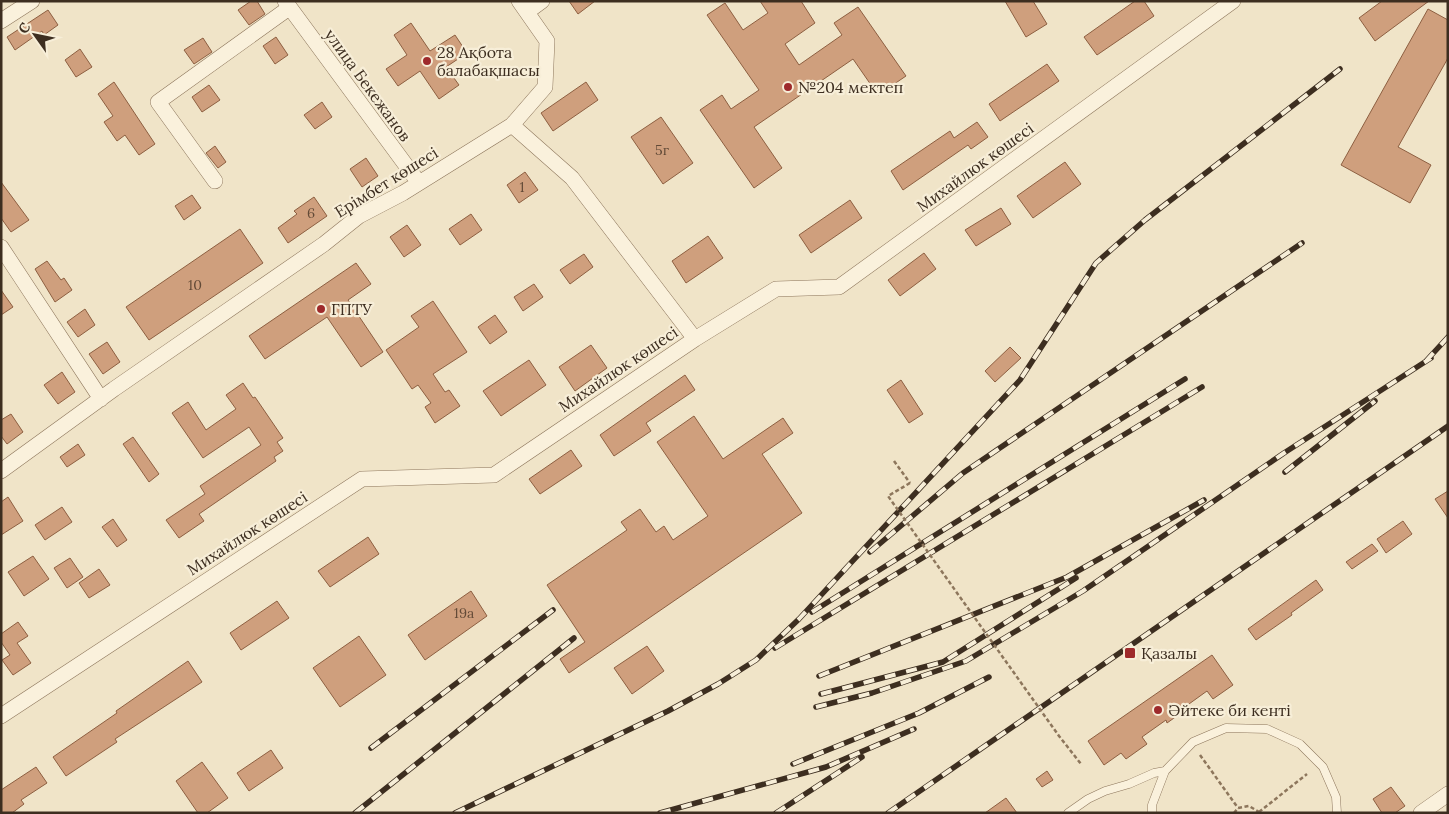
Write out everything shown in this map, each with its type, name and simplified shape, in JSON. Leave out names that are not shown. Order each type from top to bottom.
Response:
[{"type":"street","points":[[1,21],[32,1]]},
{"type":"street","points":[[523,7],[542,1]]},
{"type":"street","name":"Михайлюк көшесі","points":[[1,716],[362,479],[494,475],[695,338],[776,289],[839,287],[1233,1]]},
{"type":"street","name":"улица Бекежанов","points":[[215,181],[158,102],[287,4],[419,183]]},
{"type":"street","name":"Ерімбет көшесі","points":[[3,465],[324,244],[359,216],[419,183],[512,125],[545,87],[547,41],[523,7]]},
{"type":"street","points":[[512,125],[572,178],[695,338]]},
{"type":"street","points":[[1,247],[100,399]]},
{"type":"street","points":[[1421,813],[1448,794]]},
{"type":"lane","points":[[1152,813],[1152,805],[1164,771],[1192,742],[1226,728],[1268,729],[1300,744],[1322,767],[1336,798],[1337,813]]},
{"type":"lane","points":[[1068,813],[1088,799],[1154,773],[1164,771]]},
{"type":"path","points":[[894,461],[910,482],[888,496],[1081,764]]},
{"type":"path","points":[[1200,754],[1238,808]]},
{"type":"path","points":[[1234,813],[1238,808],[1249,806],[1259,812],[1307,774]]},
{"type":"building","points":[[251,1],[257,1],[265,14],[249,25],[238,10]]},
{"type":"building","points":[[569,1],[595,1],[578,14]]},
{"type":"building","name":"№204 мектеп","points":[[760,1],[801,1],[815,23],[785,44],[799,65],[842,35],[834,23],[858,7],[906,76],[878,95],[853,59],[754,127],[782,168],[754,188],[700,110],[722,95],[731,109],[759,90],[707,15],[725,3],[743,30],[768,13]]},
{"type":"building","points":[[1005,1],[1033,1],[1047,24],[1026,37]]},
{"type":"building","points":[[1135,1],[1144,1],[1154,16],[1097,55],[1084,37]]},
{"type":"building","points":[[1382,1],[1429,1],[1375,41],[1359,18]]},
{"type":"building","points":[[1428,9],[1448,20],[1448,58],[1398,147],[1431,165],[1410,203],[1341,165]]},
{"type":"building","points":[[48,10],[58,25],[44,35],[42,31],[15,50],[7,37]]},
{"type":"building","name":"28 Ақбота балабақшасы","points":[[411,23],[430,51],[455,35],[467,53],[446,67],[459,85],[439,99],[420,71],[398,86],[386,69],[407,55],[394,35]]},
{"type":"building","points":[[276,37],[288,55],[275,64],[263,46]]},
{"type":"building","points":[[203,38],[212,52],[194,64],[184,50]]},
{"type":"building","points":[[80,49],[92,67],[76,77],[65,60]]},
{"type":"building","points":[[1047,64],[1059,81],[1000,121],[989,104]]},
{"type":"building","points":[[114,82],[155,144],[139,155],[125,135],[117,141],[104,122],[113,116],[98,94]]},
{"type":"building","points":[[586,82],[598,100],[553,131],[541,113]]},
{"type":"building","points":[[209,85],[220,100],[202,112],[192,97]]},
{"type":"building","points":[[322,102],[332,117],[315,129],[304,115]]},
{"type":"building","points":[[661,117],[693,163],[663,184],[631,137]]},
{"type":"building","points":[[977,122],[988,137],[971,149],[968,145],[903,190],[891,171],[950,131],[954,138]]},
{"type":"building","points":[[215,146],[226,162],[218,168],[206,153]]},
{"type":"building","points":[[366,158],[378,176],[362,187],[350,169]]},
{"type":"building","points":[[1065,162],[1081,184],[1033,218],[1017,196]]},
{"type":"building","points":[[525,172],[538,190],[519,203],[507,185]]},
{"type":"building","points":[[1,182],[29,220],[11,232],[1,218]]},
{"type":"building","points":[[192,195],[201,208],[184,220],[175,206]]},
{"type":"building","points":[[314,197],[327,216],[288,243],[278,228],[297,214],[294,211]]},
{"type":"building","points":[[850,200],[862,218],[811,253],[799,235]]},
{"type":"building","points":[[1001,208],[1011,224],[976,246],[965,230]]},
{"type":"building","points":[[471,214],[482,230],[460,245],[449,229]]},
{"type":"building","points":[[407,225],[421,245],[404,257],[390,237]]},
{"type":"building","points":[[240,229],[263,263],[149,340],[126,307]]},
{"type":"building","points":[[708,236],[723,258],[686,283],[672,261]]},
{"type":"building","points":[[924,253],[936,269],[900,296],[888,280]]},
{"type":"building","points":[[584,254],[593,267],[570,284],[560,270]]},
{"type":"building","points":[[47,261],[61,280],[64,278],[72,290],[55,302],[35,269]]},
{"type":"building","name":"ГПТУ","points":[[356,263],[371,284],[348,300],[383,352],[361,367],[327,317],[265,359],[249,336]]},
{"type":"building","points":[[534,284],[543,297],[523,311],[514,297]]},
{"type":"building","points":[[1,290],[13,307],[1,315]]},
{"type":"building","points":[[433,301],[467,352],[433,374],[445,392],[449,390],[460,406],[435,423],[425,407],[431,403],[418,385],[412,389],[386,350],[419,327],[411,316]]},
{"type":"building","points":[[85,309],[95,325],[78,337],[67,322]]},
{"type":"building","points":[[495,315],[507,332],[490,344],[478,327]]},
{"type":"building","points":[[107,342],[120,362],[103,374],[89,354]]},
{"type":"building","points":[[591,345],[607,368],[575,391],[559,367]]},
{"type":"building","points":[[1010,347],[1021,358],[995,382],[985,371]]},
{"type":"building","points":[[529,360],[546,385],[501,416],[483,391]]},
{"type":"building","points":[[62,372],[75,392],[58,404],[44,385]]},
{"type":"building","points":[[685,375],[695,390],[646,423],[651,431],[614,456],[600,435]]},
{"type":"building","points":[[901,380],[923,414],[909,423],[887,390]]},
{"type":"building","points":[[243,383],[283,438],[277,442],[283,451],[274,457],[276,461],[199,514],[204,521],[179,538],[166,520],[205,494],[200,486],[261,445],[249,427],[203,458],[172,413],[188,402],[206,430],[236,409],[226,395]]},
{"type":"building","points":[[11,414],[23,432],[7,444],[1,436],[1,420]]},
{"type":"building","points":[[694,416],[723,459],[783,418],[793,433],[762,454],[802,513],[569,673],[560,659],[585,642],[547,585],[627,530],[621,522],[640,509],[656,532],[664,526],[673,540],[708,516],[657,442]]},
{"type":"building","points":[[133,437],[159,474],[149,482],[123,444]]},
{"type":"building","points":[[78,444],[85,455],[67,467],[60,457]]},
{"type":"building","points":[[571,450],[582,466],[540,494],[529,479]]},
{"type":"building","points":[[1448,491],[1448,518],[1435,499]]},
{"type":"building","points":[[8,497],[23,521],[1,535],[1,502]]},
{"type":"building","points":[[62,507],[72,522],[45,540],[35,525]]},
{"type":"building","points":[[113,519],[127,540],[117,547],[102,527]]},
{"type":"building","points":[[1403,521],[1412,534],[1386,553],[1377,539]]},
{"type":"building","points":[[368,537],[379,554],[330,587],[318,571]]},
{"type":"building","points":[[1372,544],[1378,551],[1352,569],[1346,562]]},
{"type":"building","points":[[33,556],[49,579],[24,596],[8,572]]},
{"type":"building","points":[[70,558],[83,577],[67,588],[54,568]]},
{"type":"building","points":[[99,569],[110,585],[89,598],[79,583]]},
{"type":"building","points":[[1316,580],[1323,590],[1256,640],[1248,629]]},
{"type":"building","points":[[471,591],[487,616],[425,660],[408,635]]},
{"type":"building","points":[[277,601],[289,618],[241,650],[230,633]]},
{"type":"building","points":[[18,622],[28,636],[17,643],[31,663],[13,675],[2,660],[10,655],[1,642],[1,634]]},
{"type":"building","points":[[359,636],[386,675],[340,707],[313,668]]},
{"type":"building","points":[[647,646],[664,671],[632,694],[614,668]]},
{"type":"building","name":"Әйтеке би кенті","points":[[1212,655],[1233,685],[1213,699],[1207,691],[1182,709],[1184,711],[1167,723],[1166,720],[1142,737],[1147,744],[1126,759],[1121,753],[1104,765],[1088,741]]},
{"type":"building","points":[[188,661],[202,682],[115,739],[117,742],[66,776],[53,757]]},
{"type":"building","points":[[271,750],[283,768],[249,791],[237,773]]},
{"type":"building","points":[[202,762],[228,798],[207,813],[198,813],[176,781]]},
{"type":"building","points":[[36,767],[47,783],[21,800],[24,804],[12,813],[1,813],[1,790]]},
{"type":"building","points":[[1047,771],[1053,780],[1042,787],[1036,779]]},
{"type":"building","points":[[1391,787],[1405,806],[1395,813],[1382,813],[1373,799]]},
{"type":"building","points":[[1006,798],[1017,813],[985,813]]},
{"type":"railway","points":[[455,813],[668,711],[718,684],[756,660],[799,619],[1020,380],[1096,263],[1145,220],[1340,69]]},
{"type":"railway","points":[[870,552],[963,473],[1302,243]]},
{"type":"railway","points":[[1426,361],[1448,337]]},
{"type":"railway","points":[[816,707],[872,693],[966,661],[1083,591],[1284,453],[1431,358]]},
{"type":"railway","points":[[812,612],[1185,379]]},
{"type":"railway","points":[[775,648],[1202,387]]},
{"type":"railway","points":[[1285,472],[1375,401]]},
{"type":"railway","points":[[888,813],[1448,426]]},
{"type":"railway","points":[[819,676],[1067,577],[1204,500]]},
{"type":"railway","points":[[821,694],[943,662],[1076,578]]},
{"type":"railway","points":[[371,748],[553,610]]},
{"type":"railway","points":[[355,813],[574,638]]},
{"type":"railway","points":[[793,764],[919,713],[989,677]]},
{"type":"railway","points":[[660,813],[826,767],[914,729]]},
{"type":"railway","points":[[776,813],[862,757]]},
{"type":"place","name":"28 Ақбота балабақшасы","points":[[427,61]]},
{"type":"place","name":"№204 мектеп","points":[[788,87]]},
{"type":"place","name":"ГПТУ","points":[[321,309]]},
{"type":"place","name":"Қазалы","points":[[1130,653]]},
{"type":"place","name":"Әйтеке би кенті","points":[[1158,710]]}]
